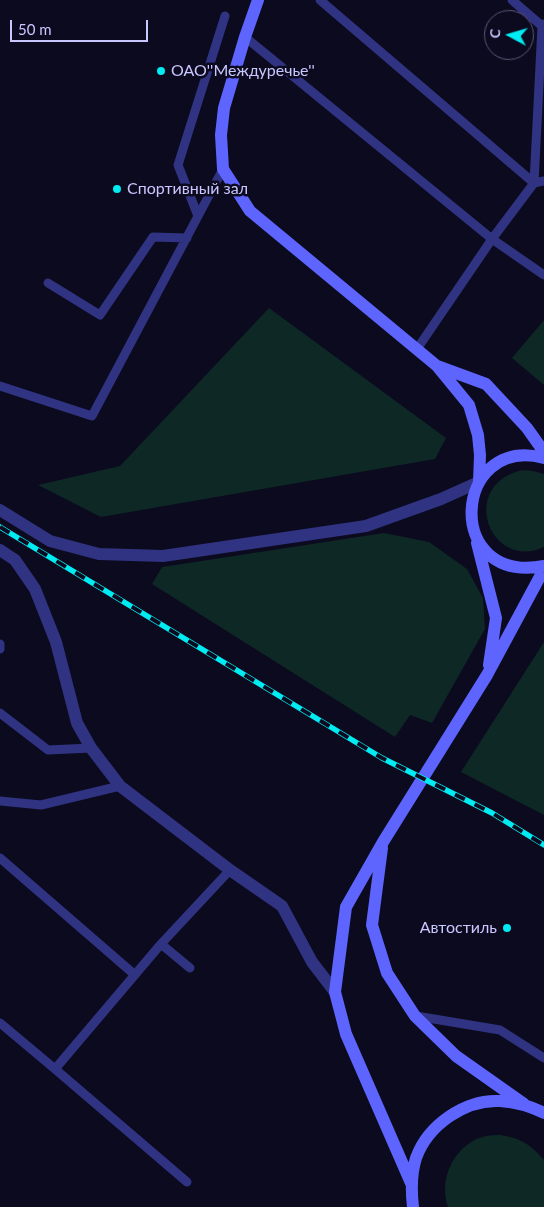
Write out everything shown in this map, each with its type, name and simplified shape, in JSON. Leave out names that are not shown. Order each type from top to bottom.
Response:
[{"type":"main road","points":[[258,0],[224,108],[221,135],[223,169],[250,211],[437,366],[469,405],[478,435],[480,455],[479,482]]},
{"type":"main road","points":[[437,366],[486,384],[527,428],[544,452]]},
{"type":"main road","points":[[487,675],[496,618],[471,521],[473,494],[479,482],[489,470],[502,461],[517,456],[533,455],[544,458]]},
{"type":"main road","points":[[475,533],[483,548],[496,560],[512,567],[529,569],[544,567]]},
{"type":"main road","points":[[411,1183],[346,1034],[334,992],[346,907],[383,842],[487,675],[544,567]]},
{"type":"main road","points":[[383,842],[372,925],[388,973],[415,1016],[456,1056],[524,1104],[544,1113]]},
{"type":"main road","points":[[413,1207],[411,1183],[417,1157],[430,1134],[449,1116],[472,1105],[498,1101],[524,1104]]},
{"type":"street","points":[[0,510],[50,541],[99,554],[163,556],[366,526],[441,499],[479,482]]},
{"type":"street","points":[[0,550],[14,560],[35,589],[56,642],[77,723],[91,748],[120,786],[230,870],[282,906],[312,962],[334,992]]},
{"type":"lane","points":[[320,0],[534,183]]},
{"type":"lane","points":[[417,349],[492,239],[534,183],[543,25],[512,0]]},
{"type":"lane","points":[[198,216],[178,165],[225,16]]},
{"type":"lane","points":[[245,37],[492,239],[544,275]]},
{"type":"lane","points":[[0,386],[92,416],[223,169]]},
{"type":"lane","points":[[534,183],[544,180]]},
{"type":"lane","points":[[48,283],[100,315],[152,237],[187,238]]},
{"type":"lane","points":[[0,644],[0,649]]},
{"type":"lane","points":[[0,713],[48,750],[91,748]]},
{"type":"lane","points":[[0,801],[41,805],[120,786]]},
{"type":"lane","points":[[0,858],[135,975]]},
{"type":"lane","points":[[55,1069],[161,944],[230,870]]},
{"type":"lane","points":[[161,944],[190,968]]},
{"type":"lane","points":[[415,1016],[500,1030],[544,1058]]},
{"type":"lane","points":[[0,1023],[187,1182]]},
{"type":"green space","points":[[269,308],[446,438],[435,459],[101,517],[38,485],[120,466]]},
{"type":"green space","points":[[544,320],[544,385],[512,358]]},
{"type":"green space","points":[[522,470],[544,474],[544,547],[525,552],[509,548],[497,538],[489,524],[486,508],[491,492],[502,479]]},
{"type":"green space","points":[[384,533],[429,542],[467,569],[483,598],[485,629],[432,723],[410,715],[395,737],[152,584],[162,567]]},
{"type":"green space","points":[[544,642],[544,815],[461,772]]},
{"type":"green space","points":[[501,1135],[515,1138],[525,1143],[544,1160],[544,1207],[448,1207],[445,1196],[447,1174],[458,1154],[475,1140],[486,1136]]},
{"type":"railway","points":[[0,527],[382,758],[492,813],[544,845]]},
{"type":"place","name":"ОАО''Междуречье''","points":[[161,71]]},
{"type":"place","name":"Спортивный зал","points":[[117,189]]},
{"type":"place","name":"Автостиль","points":[[507,928]]}]
